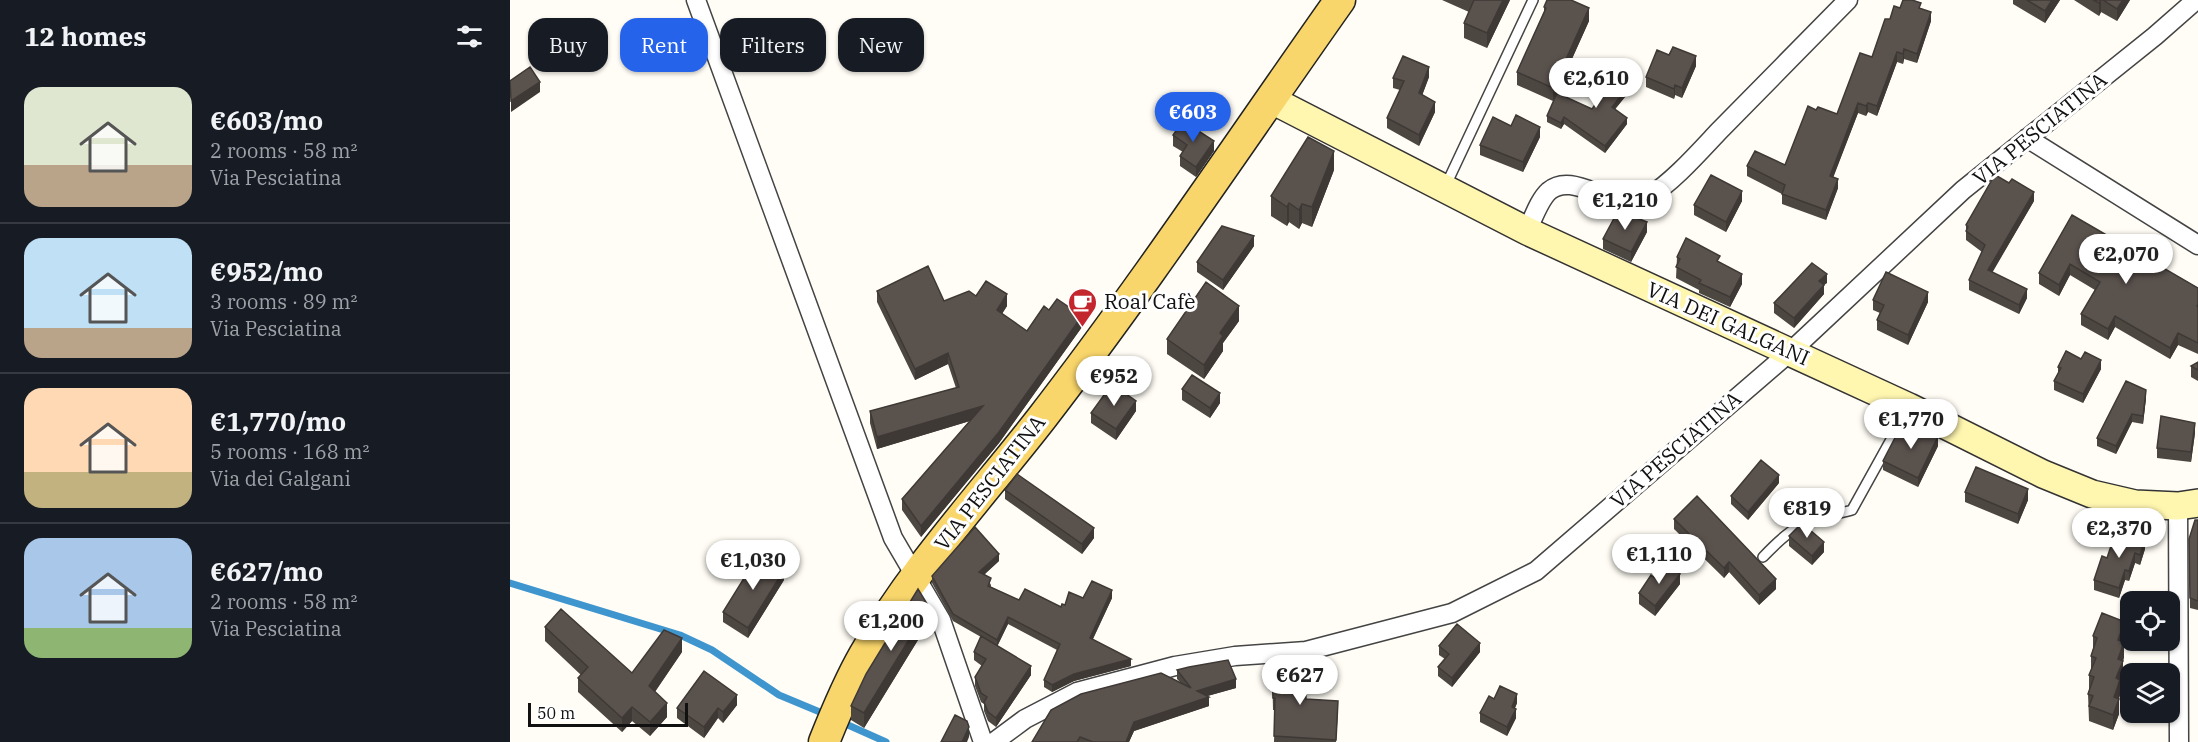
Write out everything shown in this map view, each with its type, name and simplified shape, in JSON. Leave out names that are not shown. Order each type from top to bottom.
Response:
[{"type":"main road","name":"VIA PESCIATINA","points":[[831,726],[865,654],[915,576],[1041,419],[1181,230],[1340,0]]},
{"type":"street","points":[[696,0],[893,538],[941,620],[983,742]]},
{"type":"street","points":[[1527,231],[1550,190],[1563,184],[1579,187],[1616,201],[1634,202],[1650,196],[1692,158],[1848,0]]},
{"type":"street","name":"VIA PESCIATINA","points":[[994,742],[1025,719],[1077,692],[1175,666],[1235,656],[1306,651],[1452,614],[1536,571],[1790,352],[1963,190],[2156,36],[2196,0]]},
{"type":"street","name":"VIA DEI GALGANI","points":[[1270,99],[1527,231],[1909,407],[2043,474],[2092,494],[2135,504],[2188,505]]},
{"type":"street","points":[[2027,138],[2198,245]]},
{"type":"street","points":[[2179,742],[2188,505]]},
{"type":"lane","points":[[1444,190],[1533,0]]},
{"type":"lane","points":[[1763,557],[1786,532],[1802,523],[1852,510],[1909,407]]},
{"type":"building","points":[[1474,0],[1503,0],[1487,33],[1464,23]]},
{"type":"building","points":[[1547,0],[1571,0],[1589,8],[1553,88],[1517,72],[1546,8],[1544,7]]},
{"type":"building","points":[[1903,0],[1921,3],[1919,8],[1931,12],[1917,54],[1904,49],[1903,54],[1897,52],[1877,106],[1858,103],[1830,176],[1838,179],[1826,210],[1782,194],[1785,185],[1747,166],[1755,151],[1785,165],[1808,106],[1837,114],[1860,53],[1872,57],[1885,19],[1890,19],[1894,6],[1900,8]]},
{"type":"building","points":[[2027,0],[2052,0],[2045,11]]},
{"type":"building","points":[[2103,0],[2123,0],[2117,9]]},
{"type":"building","points":[[1673,47],[1696,56],[1682,88],[1675,85],[1674,89],[1646,77],[1657,50],[1669,55]]},
{"type":"building","points":[[1403,56],[1429,67],[1419,93],[1435,102],[1419,135],[1387,118],[1404,81],[1393,78]]},
{"type":"building","points":[[1624,64],[1638,74],[1612,107],[1627,118],[1605,146],[1564,117],[1561,123],[1547,116],[1557,93],[1592,109]]},
{"type":"building","points":[[528,68],[528,72],[533,72],[540,82],[511,101],[510,81]]},
{"type":"building","points":[[1516,115],[1540,127],[1523,162],[1480,145],[1493,117],[1511,126]]},
{"type":"building","points":[[1183,121],[1214,141],[1196,167],[1180,156],[1187,145],[1173,135]]},
{"type":"building","points":[[1308,137],[1334,151],[1312,207],[1302,204],[1299,210],[1289,203],[1287,207],[1271,196]]},
{"type":"building","points":[[1711,175],[1742,191],[1726,222],[1694,205]]},
{"type":"building","points":[[1997,176],[2009,183],[2012,179],[2034,192],[1988,270],[2027,289],[2019,305],[1969,280],[1985,245],[1966,231],[1968,227],[1966,225],[1993,178]]},
{"type":"building","points":[[1618,211],[1647,222],[1631,252],[1603,239]]},
{"type":"building","points":[[2072,215],[2198,288],[2198,343],[2178,333],[2170,348],[2115,316],[2108,329],[2081,314],[2100,282],[2070,264],[2059,285],[2039,273]]},
{"type":"building","points":[[1222,226],[1254,236],[1223,280],[1197,262]]},
{"type":"building","points":[[1686,238],[1720,256],[1717,261],[1742,274],[1730,297],[1699,283],[1701,280],[1676,267],[1680,259],[1677,257]]},
{"type":"building","points":[[1812,263],[1827,274],[1819,281],[1824,285],[1794,318],[1774,303]]},
{"type":"building","points":[[928,266],[944,301],[969,291],[976,296],[986,281],[1007,294],[997,310],[1027,331],[1044,306],[1049,310],[1057,299],[1082,316],[999,432],[921,526],[902,499],[983,406],[877,437],[870,411],[959,387],[948,353],[915,369],[877,291]]},
{"type":"building","points":[[1886,272],[1928,292],[1908,335],[1877,320],[1884,305],[1873,300]]},
{"type":"building","points":[[1206,282],[1239,306],[1220,333],[1223,336],[1204,365],[1167,339]]},
{"type":"building","points":[[2066,351],[2081,359],[2085,352],[2101,360],[2083,394],[2054,381]]},
{"type":"building","points":[[2198,362],[2198,370],[2191,366]]},
{"type":"building","points":[[1192,375],[1220,393],[1210,408],[1182,389]]},
{"type":"building","points":[[2126,381],[2146,390],[2143,416],[2132,414],[2116,446],[2097,438]]},
{"type":"building","points":[[1112,384],[1136,401],[1116,429],[1091,413]]},
{"type":"building","points":[[2161,416],[2195,423],[2191,452],[2157,448]]},
{"type":"building","points":[[1913,424],[1938,436],[1918,478],[1883,461],[1899,430],[1907,435]]},
{"type":"building","points":[[1761,460],[1779,475],[1748,512],[1731,496]]},
{"type":"building","points":[[1976,467],[2028,489],[2018,514],[1965,492]]},
{"type":"building","points":[[1017,474],[1094,528],[1082,544],[1005,490]]},
{"type":"building","points":[[1697,496],[1776,579],[1759,595],[1729,562],[1724,568],[1674,519]]},
{"type":"building","points":[[2195,520],[2198,520],[2198,601],[2190,598],[2189,539]]},
{"type":"building","points":[[1802,523],[1824,542],[1812,556],[1789,536]]},
{"type":"building","points":[[975,527],[999,554],[979,572],[991,578],[988,586],[1019,600],[1025,589],[1061,607],[1062,604],[1065,605],[1069,592],[1083,598],[1092,581],[1112,590],[1090,638],[1131,659],[1074,674],[1052,685],[1044,680],[1060,644],[1008,617],[997,640],[953,614],[932,576]]},
{"type":"building","points":[[2121,531],[2145,539],[2140,555],[2135,553],[2129,571],[2125,570],[2119,588],[2094,580],[2102,556],[2107,558],[2113,540],[2118,542]]},
{"type":"building","points":[[759,554],[784,570],[748,628],[723,612]]},
{"type":"building","points":[[1665,564],[1680,574],[1655,606],[1639,593],[1651,575],[1655,578]]},
{"type":"building","points":[[918,589],[929,607],[864,713],[851,706],[866,674]]},
{"type":"building","points":[[561,609],[632,673],[664,630],[682,638],[649,686],[667,703],[650,722],[632,707],[622,718],[578,678],[588,667],[545,627]]},
{"type":"building","points":[[2102,613],[2120,620],[2118,640],[2121,651],[2118,659],[2123,661],[2120,663],[2116,678],[2120,680],[2114,697],[2119,699],[2113,715],[2089,706],[2093,696],[2088,694],[2094,677],[2089,675],[2096,658],[2091,656],[2097,638],[2093,636]]},
{"type":"building","points":[[1457,624],[1480,643],[1452,678],[1438,667],[1449,654],[1439,646]]},
{"type":"building","points":[[981,636],[1031,666],[996,718],[988,712],[984,702],[987,697],[981,693],[975,677],[986,659],[974,652]]},
{"type":"building","points":[[1228,660],[1236,679],[1197,691],[1209,697],[1134,722],[1126,742],[1093,742],[1080,737],[1077,742],[1032,742],[1051,710],[1081,694],[1161,673],[1191,688],[1177,670]]},
{"type":"building","points":[[1305,661],[1306,699],[1338,701],[1336,740],[1274,736],[1275,698],[1273,698],[1272,664]]},
{"type":"building","points":[[704,671],[737,695],[723,712],[718,708],[704,727],[677,708]]},
{"type":"building","points":[[1500,686],[1517,694],[1512,707],[1516,709],[1507,727],[1480,713],[1489,696],[1494,699]]},
{"type":"building","points":[[955,715],[967,721],[969,727],[962,742],[941,742]]},
{"type":"waterway","points":[[510,583],[680,635],[712,650],[779,695],[827,715]]},
{"type":"waterway","points":[[839,721],[886,742]]},
{"type":"place","name":"Roal Cafè","points":[[1083,328]]}]
